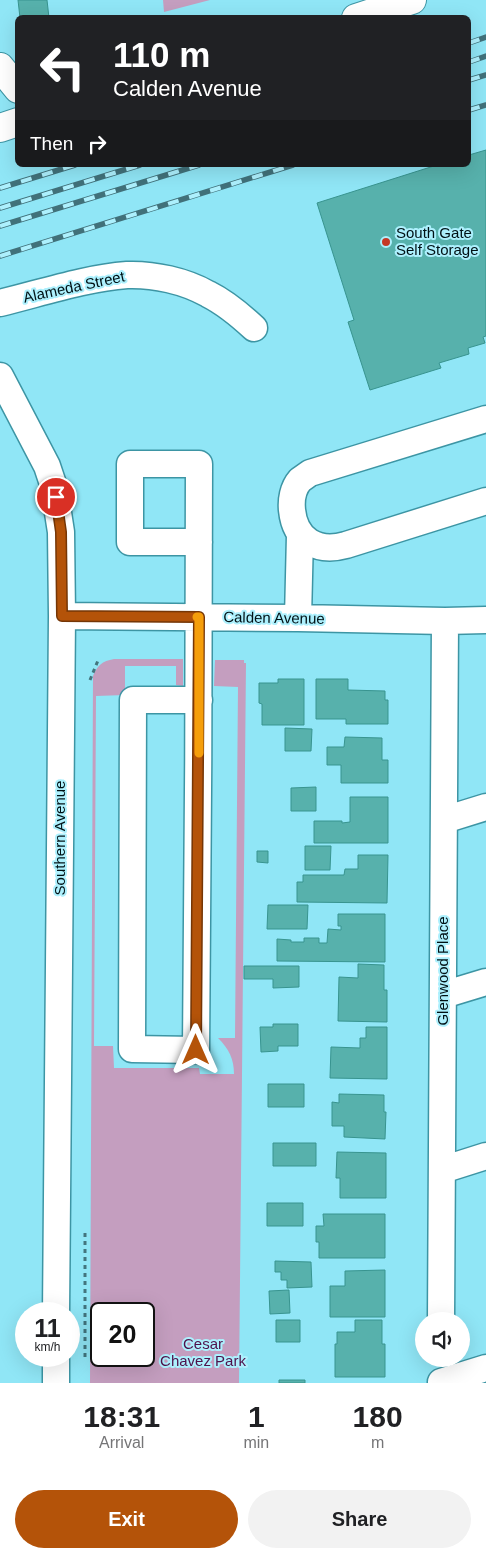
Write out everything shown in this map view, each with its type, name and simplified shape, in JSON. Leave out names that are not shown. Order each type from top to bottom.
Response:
[{"type":"main road","points":[[365,15],[410,0]]},
{"type":"main road","points":[[0,66],[15,85]]},
{"type":"main road","points":[[0,128],[15,123]]},
{"type":"street","name":"Alameda Street","points":[[0,303],[106,278],[128,275],[152,276],[176,281],[207,293],[229,307],[254,328]]},
{"type":"street","name":"Southern Avenue","points":[[0,376],[47,466],[54,488],[61,532],[62,616],[56,1302]]},
{"type":"street","points":[[486,419],[310,474],[300,480],[293,496],[292,512],[300,535],[316,546],[338,547],[486,501]]},
{"type":"street","points":[[298,618],[300,535]]},
{"type":"street","points":[[199,542],[199,700],[196,1050],[132,1050],[133,700],[199,700]]},
{"type":"street","name":"Calden Avenue","points":[[62,616],[486,620]]},
{"type":"street","name":"Glenwood Place","points":[[441,1312],[445,621]]},
{"type":"street","points":[[444,820],[486,807]]},
{"type":"street","points":[[443,995],[486,982]]},
{"type":"street","points":[[442,1170],[486,1156]]},
{"type":"street","points":[[56,1367],[56,1383]]},
{"type":"street","points":[[441,1375],[486,1368]]},
{"type":"path","points":[[84,1365],[85,1320]]},
{"type":"green space","points":[[163,0],[210,0],[164,12]]},
{"type":"green space","name":"Cesar Chavez Park","points":[[114,659],[183,659],[183,686],[176,685],[176,666],[125,666],[125,695],[96,696],[94,1046],[113,1046],[114,1068],[199,1068],[200,1074],[234,1074],[230,1054],[218,1038],[235,1038],[238,687],[214,686],[215,660],[244,660],[244,663],[246,663],[239,1383],[90,1383],[90,1367],[155,1367],[155,1302],[90,1302],[93,676],[100,664]]},
{"type":"building","points":[[18,0],[47,0],[49,15],[20,15]]},
{"type":"building","points":[[486,150],[486,336],[483,337],[485,343],[468,348],[469,354],[439,363],[441,368],[370,390],[348,322],[354,320],[317,203],[431,167],[471,167],[471,154]]},
{"type":"building","points":[[278,679],[304,679],[304,725],[262,725],[259,683],[278,683]]},
{"type":"building","points":[[316,679],[348,679],[348,690],[385,691],[385,700],[388,700],[388,724],[346,724],[346,719],[316,719]]},
{"type":"building","points":[[285,728],[312,729],[311,751],[285,751]]},
{"type":"building","points":[[345,737],[382,738],[382,760],[388,760],[388,783],[341,783],[341,765],[327,765],[327,747],[344,747]]},
{"type":"building","points":[[316,787],[316,811],[291,811],[291,788]]},
{"type":"building","points":[[350,797],[388,797],[388,843],[314,843],[314,821],[350,822]]},
{"type":"building","points":[[305,846],[331,846],[330,870],[305,870]]},
{"type":"building","points":[[257,851],[268,851],[268,863],[257,862]]},
{"type":"building","points":[[358,855],[388,855],[387,903],[297,902],[297,882],[303,882],[303,875],[344,875],[345,869],[358,869]]},
{"type":"building","points":[[268,905],[308,905],[307,929],[267,929]]},
{"type":"building","points":[[338,914],[385,914],[385,962],[277,961],[277,939],[304,942],[304,938],[319,938],[319,943],[327,943],[328,929],[341,930],[341,926],[338,926]]},
{"type":"building","points":[[358,964],[384,965],[384,990],[387,990],[387,1022],[338,1021],[339,977],[358,978]]},
{"type":"building","points":[[244,966],[299,966],[299,987],[273,988],[273,979],[244,979]]},
{"type":"building","points":[[273,1024],[298,1024],[298,1046],[278,1046],[278,1051],[261,1052],[260,1027],[273,1027]]},
{"type":"building","points":[[366,1027],[387,1027],[387,1079],[330,1078],[331,1047],[360,1048],[360,1038],[366,1038]]},
{"type":"building","points":[[268,1084],[304,1084],[304,1107],[268,1107]]},
{"type":"building","points":[[339,1094],[384,1095],[384,1112],[386,1112],[385,1139],[344,1137],[344,1126],[332,1126],[332,1102],[339,1103]]},
{"type":"building","points":[[273,1143],[316,1143],[316,1166],[273,1166]]},
{"type":"building","points":[[337,1152],[386,1153],[386,1198],[340,1198],[340,1178],[336,1178]]},
{"type":"building","points":[[267,1203],[303,1203],[303,1226],[267,1226]]},
{"type":"building","points":[[323,1214],[385,1214],[385,1258],[319,1258],[316,1226],[324,1226]]},
{"type":"building","points":[[275,1261],[311,1262],[312,1287],[287,1288],[287,1280],[281,1280],[281,1272],[275,1272]]},
{"type":"building","points":[[385,1270],[385,1317],[330,1317],[330,1286],[345,1286],[345,1271]]},
{"type":"building","points":[[289,1290],[290,1313],[270,1314],[269,1291]]},
{"type":"building","points":[[276,1320],[300,1320],[300,1342],[276,1342]]},
{"type":"building","points":[[355,1320],[382,1320],[382,1344],[385,1344],[385,1377],[335,1377],[337,1332],[355,1332]]},
{"type":"building","points":[[279,1380],[305,1380],[305,1383],[279,1383]]},
{"type":"railway","points":[[471,42],[486,37]]},
{"type":"railway","points":[[471,61],[486,56]]},
{"type":"railway","points":[[471,79],[486,75]]},
{"type":"railway","points":[[471,109],[486,105]]},
{"type":"railway","points":[[0,188],[68,167]]},
{"type":"railway","points":[[0,208],[133,167]]},
{"type":"railway","points":[[0,226],[192,167]]},
{"type":"railway","points":[[0,256],[287,167]]},
{"type":"slow traffic","points":[[197,617],[199,617],[199,753]]},
{"type":"place","name":"South Gate Self Storage","points":[[386,242]]},
{"type":"route","points":[[56,497],[61,532],[62,616],[199,617],[196,1050]]}]
